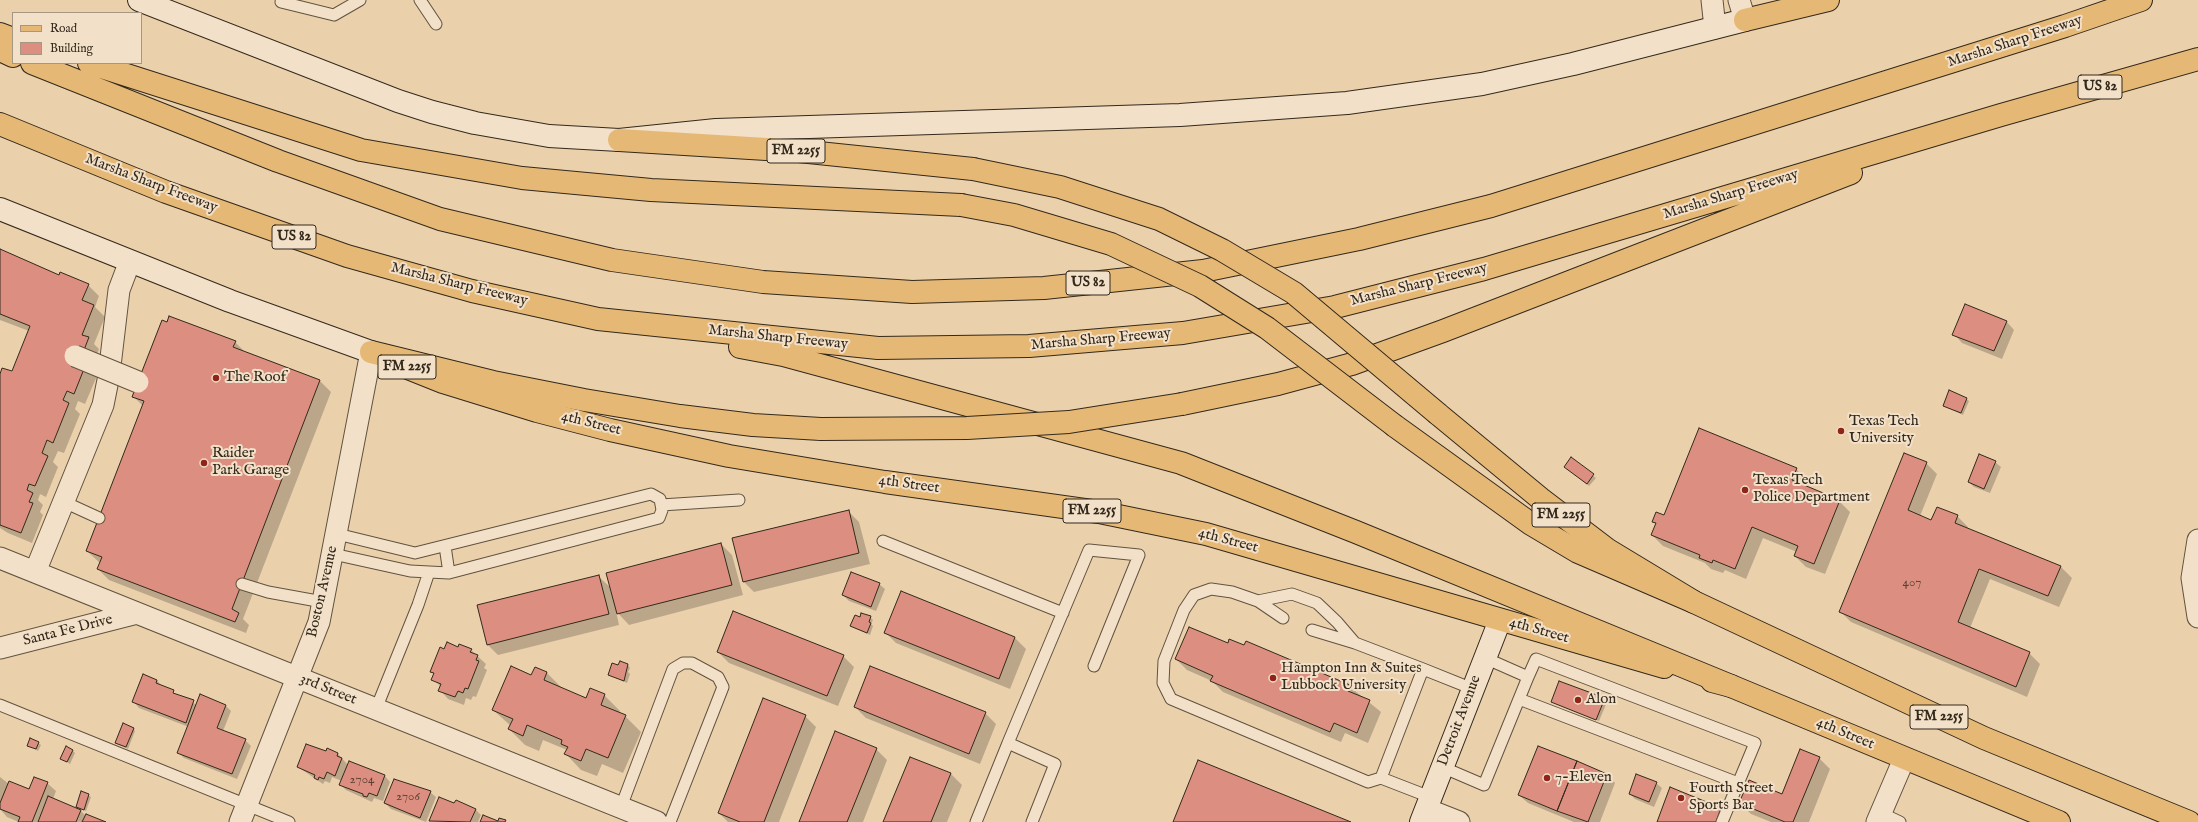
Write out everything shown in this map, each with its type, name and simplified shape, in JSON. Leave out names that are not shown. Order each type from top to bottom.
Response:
[{"type":"main road","points":[[139,0],[398,101],[432,112],[475,123],[549,136],[619,140],[716,130],[1180,115],[1347,103],[1482,84],[1573,64],[1715,28],[1742,10],[1828,0]]},
{"type":"main road","name":"Marsha Sharp Freeway","points":[[35,64],[278,161],[440,219],[612,260],[763,282],[920,292],[1044,288],[1203,271],[1359,239],[1498,204],[2065,26],[2141,0]]},
{"type":"main road","points":[[0,34],[12,39]]},
{"type":"main road","points":[[0,50],[12,56]]},
{"type":"main road","name":"Marsha Sharp Freeway","points":[[0,124],[166,192],[347,256],[472,291],[598,319],[878,348],[1029,346],[1183,333],[1335,307],[1484,269],[2001,115],[2198,59]]},
{"type":"main road","points":[[92,64],[361,150],[522,178],[651,190],[961,205],[1014,215],[1111,244],[1200,286],[1267,328],[1395,426],[1531,524],[1578,552],[1694,602]]},
{"type":"main road","points":[[0,209],[230,301],[371,352],[493,382],[584,400],[680,416],[753,425],[822,429],[967,428],[1069,422],[1197,401],[1278,384],[1352,364],[1443,331],[2001,115]]},
{"type":"main road","name":"FM 2255","points":[[619,140],[799,151],[973,169],[1060,187],[1159,219],[1222,250],[1294,293],[1541,499],[1608,550],[1694,602],[1984,738],[2189,822]]},
{"type":"main road","points":[[598,319],[783,355],[1181,463],[1356,532],[1731,686]]},
{"type":"main road","name":"4th Street","points":[[371,352],[443,382],[492,398],[610,430],[771,464],[885,482],[1098,512],[1206,534],[1731,686],[2059,822]]},
{"type":"main road","name":"Detroit Avenue","points":[[1426,809],[1500,620]]},
{"type":"street","points":[[1712,0],[1715,28]]},
{"type":"street","points":[[35,572],[103,405],[110,370],[119,290],[130,261]]},
{"type":"street","name":"Boston Avenue","points":[[244,814],[319,622],[371,352]]},
{"type":"street","points":[[75,356],[138,382]]},
{"type":"street","points":[[2198,540],[2192,578],[2198,617]]},
{"type":"street","name":"3rd Street","points":[[0,558],[657,822]]},
{"type":"street","name":"Santa Fe Drive","points":[[0,648],[136,613]]},
{"type":"street","points":[[1879,817],[1904,759]]},
{"type":"street","points":[[1426,809],[1459,822]]},
{"type":"lane","points":[[280,2],[334,14],[360,0]]},
{"type":"lane","points":[[420,0],[436,24]]},
{"type":"lane","points":[[651,494],[660,499],[661,505],[662,515],[659,518],[449,573],[410,571],[335,544],[415,553],[651,494]]},
{"type":"lane","points":[[661,505],[739,500]]},
{"type":"lane","points":[[64,502],[99,518]]},
{"type":"lane","points":[[883,541],[1063,613]]},
{"type":"lane","points":[[445,546],[449,573]]},
{"type":"lane","points":[[976,822],[1089,550],[1139,555],[1094,666]]},
{"type":"lane","points":[[376,709],[418,605],[429,572]]},
{"type":"lane","points":[[242,584],[268,592],[323,602]]},
{"type":"lane","points":[[1283,618],[1258,601],[1232,592],[1211,589],[1194,595],[1184,610],[1164,661],[1164,683],[1171,699],[1368,782],[1380,778],[1402,786],[1426,809]]},
{"type":"lane","points":[[1258,601],[1292,594],[1317,603],[1337,622],[1355,643]]},
{"type":"lane","points":[[1312,630],[1355,643],[1473,689]]},
{"type":"lane","points":[[1485,658],[1528,677]]},
{"type":"lane","points":[[1442,768],[1484,785],[1536,659],[1755,743],[1722,822]]},
{"type":"lane","points":[[621,808],[673,669],[683,663],[692,663],[718,677],[723,687],[670,822]]},
{"type":"lane","points":[[1380,778],[1423,669]]},
{"type":"lane","points":[[1519,699],[1738,783]]},
{"type":"lane","points":[[0,706],[244,814],[289,822]]},
{"type":"lane","points":[[1008,743],[1055,764],[1032,822]]},
{"type":"lane","points":[[1879,817],[1900,822]]},
{"type":"building","points":[[0,249],[59,275],[60,272],[89,284],[82,300],[94,305],[82,335],[89,337],[81,358],[86,364],[74,394],[67,391],[63,400],[69,403],[53,443],[47,440],[42,453],[48,456],[35,486],[29,484],[27,490],[33,493],[29,502],[33,503],[21,533],[0,525],[0,374],[2,368],[12,371],[30,326],[0,314]]},
{"type":"building","points":[[1965,304],[2007,321],[1994,351],[1952,335]]},
{"type":"building","name":"Raider Park Garage","points":[[169,316],[236,341],[233,347],[320,380],[232,609],[239,613],[235,622],[97,569],[102,557],[86,551],[144,401],[132,397],[162,320],[167,322]]},
{"type":"building","points":[[1949,390],[1967,398],[1961,413],[1943,406]]},
{"type":"building","name":"Texas Tech Police Department","points":[[1699,428],[1797,468],[1792,480],[1840,500],[1814,564],[1794,556],[1798,546],[1752,527],[1735,569],[1713,560],[1712,563],[1699,558],[1700,555],[1651,535],[1656,523],[1652,522],[1656,512],[1664,515]]},
{"type":"building","points":[[1904,453],[1927,462],[1908,510],[1931,520],[1937,507],[1958,515],[1955,523],[2061,566],[2048,596],[1979,569],[1958,622],[2030,652],[2016,687],[1839,612]]},
{"type":"building","points":[[1979,454],[1996,461],[1984,489],[1968,482]]},
{"type":"building","points":[[1571,457],[1594,474],[1587,484],[1564,467]]},
{"type":"building","points":[[849,510],[859,553],[743,582],[732,538]]},
{"type":"building","points":[[721,543],[732,585],[617,614],[606,573]]},
{"type":"building","points":[[851,572],[880,583],[871,607],[842,595]]},
{"type":"building","points":[[599,575],[609,614],[487,645],[477,605]]},
{"type":"building","points":[[901,591],[1015,637],[999,679],[884,633]]},
{"type":"building","points":[[733,611],[844,655],[827,696],[717,652]]},
{"type":"building","points":[[861,613],[871,616],[869,622],[871,623],[867,633],[850,626],[855,615],[860,617]]},
{"type":"building","name":"Hampton Inn & Suites Lubbock University","points":[[1189,627],[1228,643],[1229,639],[1244,645],[1246,641],[1350,685],[1348,691],[1370,700],[1357,733],[1334,723],[1330,732],[1210,681],[1213,676],[1175,659]]},
{"type":"building","points":[[447,642],[458,647],[459,644],[472,649],[470,652],[478,655],[476,660],[479,661],[468,689],[465,688],[463,693],[458,691],[455,697],[438,691],[441,684],[431,680],[434,673],[430,672],[440,647],[444,649]]},
{"type":"building","points":[[620,661],[628,664],[624,681],[608,675],[612,663],[618,665]]},
{"type":"building","points":[[511,666],[531,675],[535,667],[547,672],[544,680],[586,698],[590,688],[605,694],[601,705],[626,715],[608,758],[586,749],[581,761],[564,754],[568,747],[561,744],[562,740],[527,725],[523,736],[508,729],[513,719],[492,710]]},
{"type":"building","points":[[870,666],[986,712],[969,754],[854,707]]},
{"type":"building","points":[[143,674],[157,680],[156,683],[174,690],[173,693],[194,700],[186,723],[132,702]]},
{"type":"building","name":"Alon","points":[[1559,681],[1605,698],[1596,720],[1551,702]]},
{"type":"building","points":[[200,694],[226,705],[217,728],[246,739],[232,774],[177,753]]},
{"type":"building","points":[[763,698],[806,715],[764,822],[740,822],[718,813]]},
{"type":"building","points":[[123,723],[134,728],[126,747],[115,743]]},
{"type":"building","points":[[835,731],[877,748],[847,822],[799,822]]},
{"type":"building","points":[[30,738],[39,742],[36,749],[27,746]]},
{"type":"building","points":[[306,744],[326,751],[327,748],[338,753],[337,756],[342,758],[335,776],[327,772],[324,779],[319,777],[318,780],[314,778],[315,775],[297,767]]},
{"type":"building","points":[[66,746],[73,750],[67,762],[60,759]]},
{"type":"building","name":"7-Eleven","points":[[1538,746],[1577,761],[1557,811],[1518,795]]},
{"type":"building","points":[[1800,749],[1820,757],[1793,822],[1785,822],[1739,803],[1749,780],[1782,794]]},
{"type":"building","points":[[910,757],[951,773],[931,822],[883,822]]},
{"type":"building","points":[[1198,760],[1351,822],[1173,822]]},
{"type":"building","points":[[349,761],[385,775],[377,796],[369,793],[367,797],[363,796],[363,794],[339,785]]},
{"type":"building","points":[[1577,761],[1607,774],[1588,822],[1557,811]]},
{"type":"building","points":[[1636,774],[1657,782],[1649,802],[1629,794]]},
{"type":"building","points":[[34,777],[48,782],[32,822],[18,822],[20,817],[0,809],[0,803],[9,781],[29,789]]},
{"type":"building","points":[[394,779],[431,791],[420,818],[384,803]]},
{"type":"building","name":"Fourth Street Sports Bar","points":[[1670,787],[1721,808],[1716,822],[1657,822]]},
{"type":"building","points":[[81,791],[89,794],[84,810],[76,807]]},
{"type":"building","points":[[48,796],[81,810],[76,822],[38,822]]},
{"type":"building","points":[[439,797],[454,803],[456,800],[476,809],[470,822],[429,821]]},
{"type":"building","points":[[86,814],[106,822],[82,822]]},
{"type":"building","points":[[483,815],[498,821],[499,818],[506,820],[505,822],[480,822]]},
{"type":"place","name":"The Roof","points":[[216,378]]},
{"type":"place","name":"Texas Tech University","points":[[1841,431]]},
{"type":"place","name":"Raider Park Garage","points":[[204,463]]},
{"type":"place","name":"Texas Tech Police Department","points":[[1745,490]]},
{"type":"place","name":"Hampton Inn & Suites Lubbock University","points":[[1273,678]]},
{"type":"place","name":"Alon","points":[[1578,700]]},
{"type":"place","name":"7-Eleven","points":[[1547,778]]},
{"type":"place","name":"Fourth Street Sports Bar","points":[[1681,798]]}]
